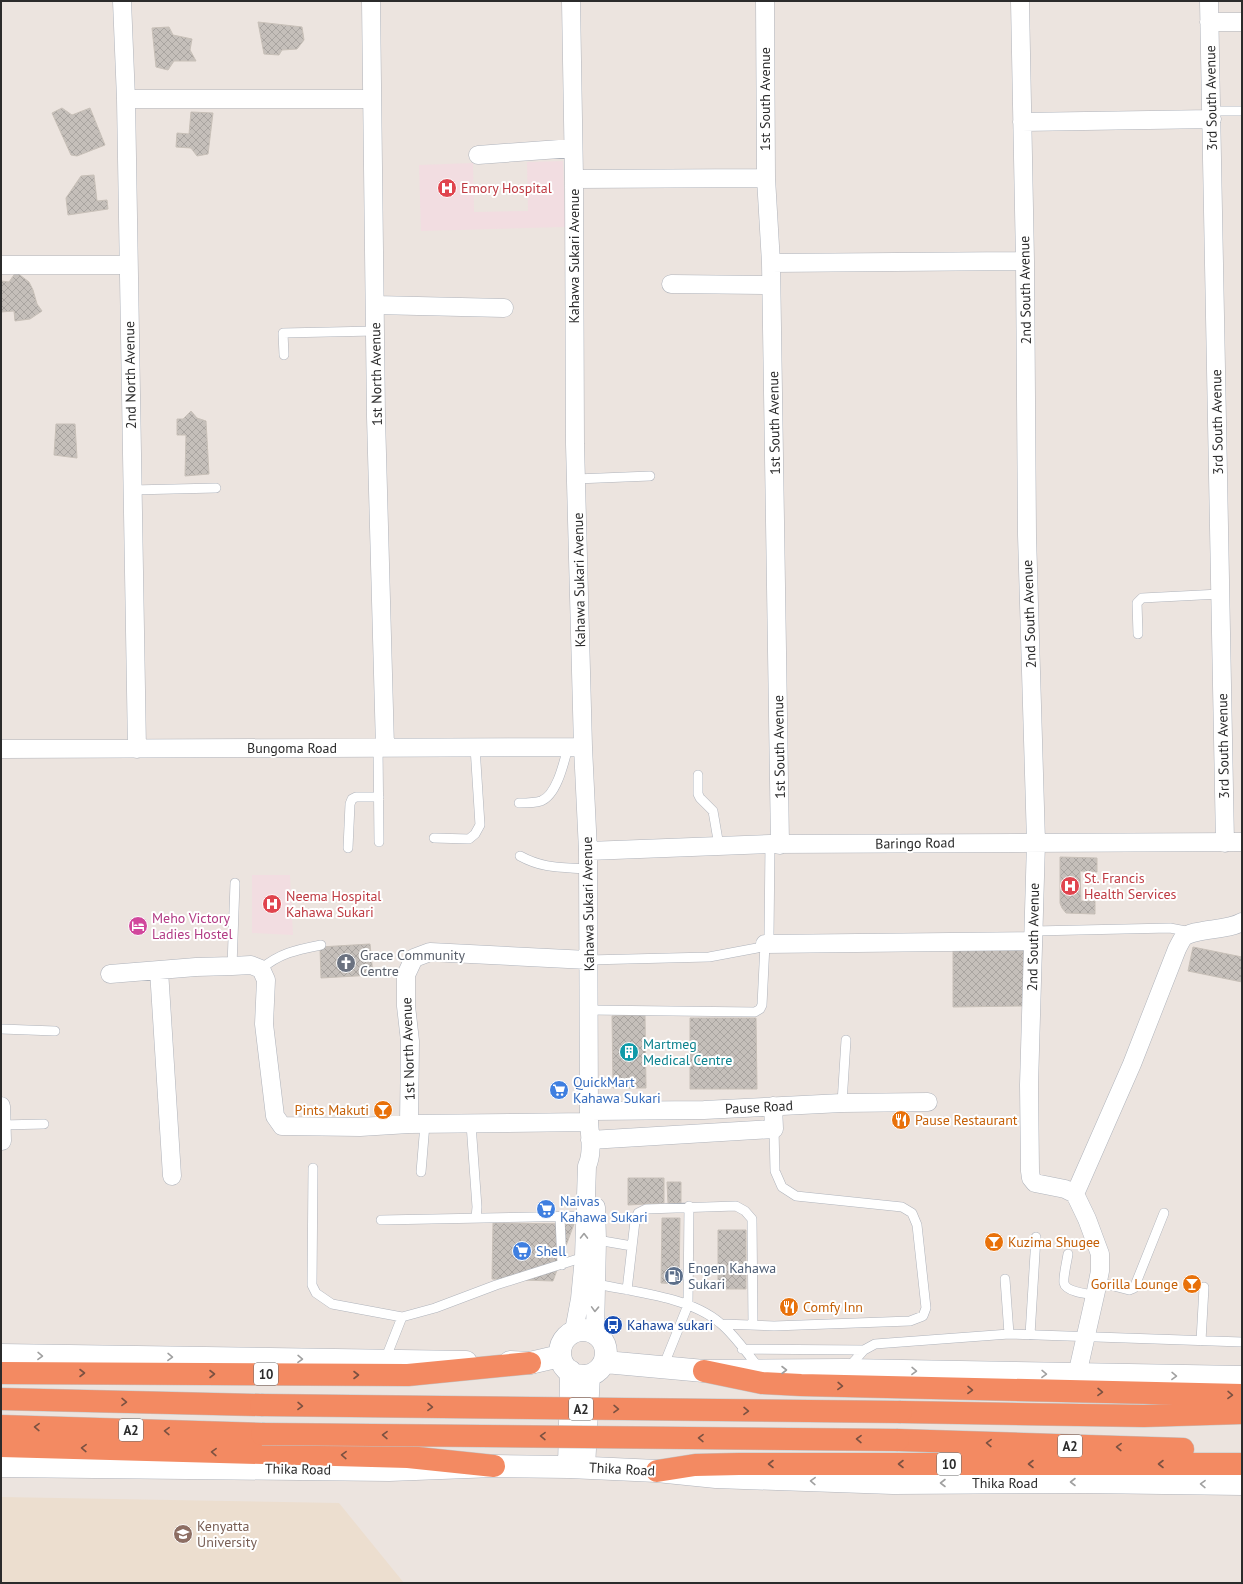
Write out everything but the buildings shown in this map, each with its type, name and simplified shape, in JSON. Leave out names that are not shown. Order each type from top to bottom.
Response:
[{"type":"highway","name":"10","points":[[1,1372],[408,1375],[530,1363]]},
{"type":"highway","points":[[704,1371],[762,1383],[802,1385],[1242,1395]]},
{"type":"highway","name":"A2","points":[[1,1399],[262,1405],[1144,1416],[1242,1413]]},
{"type":"highway","name":"A2","points":[[1,1426],[262,1434],[898,1440],[1242,1451]]},
{"type":"highway","points":[[1,1446],[408,1457],[494,1466]]},
{"type":"highway","name":"10","points":[[657,1471],[696,1465],[739,1464],[1242,1464]]},
{"type":"main road","points":[[577,1467],[581,1366],[561,1346],[563,1340],[584,1331],[604,1343],[606,1353],[581,1366]]},
{"type":"main road","points":[[1,1355],[530,1363],[581,1366],[663,1367],[704,1371],[846,1370],[1242,1378]]},
{"type":"main road","name":"Thika Road","points":[[1,1466],[389,1470],[494,1466],[577,1467],[657,1471],[716,1478],[893,1483],[1085,1482],[1242,1484]]},
{"type":"street","name":"2nd North Avenue","points":[[122,1],[126,99],[137,748]]},
{"type":"street","name":"1st North Avenue","points":[[371,1],[381,747]]},
{"type":"street","name":"Kahawa Sukari Avenue","points":[[571,1],[574,179],[576,747],[588,851],[590,1160],[587,1166],[584,1257],[580,1299],[584,1331]]},
{"type":"street","name":"1st South Avenue","points":[[765,1],[766,178],[771,263],[775,844]]},
{"type":"street","name":"2nd South Avenue","points":[[1020,1],[1025,261],[1027,535],[1036,842],[1029,1085],[1030,1171],[1031,1178],[1035,1183],[1065,1190],[1075,1194]]},
{"type":"street","name":"3rd South Avenue","points":[[1209,1],[1220,594],[1234,842]]},
{"type":"street","points":[[1209,22],[1242,22]]},
{"type":"street","points":[[126,99],[372,99]]},
{"type":"street","points":[[1022,122],[1211,115]]},
{"type":"street","points":[[478,155],[573,148]]},
{"type":"street","points":[[574,179],[766,178]]},
{"type":"street","points":[[771,263],[1025,261]]},
{"type":"street","points":[[1,265],[128,265]]},
{"type":"street","points":[[671,284],[771,285]]},
{"type":"street","points":[[375,305],[504,308]]},
{"type":"street","name":"Bungoma Road","points":[[1,749],[576,747]]},
{"type":"street","name":"Baringo Road","points":[[588,851],[775,844],[1234,842]]},
{"type":"street","points":[[1077,1375],[1100,1271],[1100,1254],[1087,1219],[1075,1194],[1132,1064],[1176,949],[1184,937],[1193,932],[1234,926],[1242,922]]},
{"type":"street","points":[[765,944],[1033,936]]},
{"type":"street","name":"1st North Avenue","points":[[417,1124],[406,1006],[406,975],[414,958],[430,952],[588,960]]},
{"type":"street","points":[[110,974],[252,965],[261,970]]},
{"type":"street","points":[[159,970],[172,1176]]},
{"type":"street","name":"Pause Road","points":[[261,970],[266,980],[264,1024],[275,1116],[282,1126],[360,1127],[417,1124],[471,1124],[774,1106],[842,1103],[928,1102]]},
{"type":"street","points":[[1,1106],[2,1133]]},
{"type":"street","points":[[590,1140],[774,1129],[774,1106]]},
{"type":"street","name":"Kahawa Sukari Avenue","points":[[584,1331],[596,1284],[597,1240],[595,1164],[590,1160]]},
{"type":"lane","points":[[1211,115],[1242,111]]},
{"type":"lane","points":[[284,355],[283,333],[375,331]]},
{"type":"lane","points":[[576,479],[650,476]]},
{"type":"lane","points":[[132,490],[216,488]]},
{"type":"lane","points":[[1138,634],[1137,603],[1142,598],[1220,594]]},
{"type":"lane","points":[[379,842],[381,747]]},
{"type":"lane","points":[[434,838],[469,839],[475,834],[480,825],[475,747]]},
{"type":"lane","points":[[519,803],[540,801],[547,798],[576,747]]},
{"type":"lane","points":[[698,775],[698,794],[713,811],[719,846]]},
{"type":"lane","points":[[348,848],[350,804],[352,799],[356,796],[379,797]]},
{"type":"lane","points":[[589,1010],[755,1012],[760,1009],[762,1005],[765,944],[769,936],[775,844]]},
{"type":"lane","points":[[520,856],[545,867],[588,868]]},
{"type":"lane","points":[[232,966],[235,883]]},
{"type":"lane","points":[[1033,936],[1170,928],[1193,932]]},
{"type":"lane","points":[[588,960],[709,957],[757,948],[765,944]]},
{"type":"lane","points":[[261,970],[280,955],[291,951],[321,945]]},
{"type":"lane","points":[[1,1029],[55,1031]]},
{"type":"lane","points":[[842,1103],[846,1040]]},
{"type":"lane","points":[[2,1133],[44,1124]]},
{"type":"lane","points":[[417,1124],[422,1172]]},
{"type":"lane","points":[[471,1124],[477,1207],[476,1218]]},
{"type":"lane","points":[[722,1324],[774,1326],[910,1321],[923,1316],[926,1308],[917,1225],[912,1213],[902,1207],[796,1196],[782,1187],[775,1171],[774,1129]]},
{"type":"lane","points":[[313,1168],[312,1285],[316,1294],[332,1304],[402,1317],[435,1308],[496,1285],[584,1257]]},
{"type":"lane","points":[[627,1290],[635,1221],[638,1213],[646,1209],[689,1206],[736,1206],[745,1211],[752,1219],[753,1325]]},
{"type":"lane","points":[[663,1367],[688,1305],[689,1206]]},
{"type":"lane","points":[[1068,1254],[1064,1283],[1066,1287],[1077,1292],[1096,1288],[1129,1290],[1134,1288],[1164,1213]]},
{"type":"lane","points":[[381,1220],[585,1216]]},
{"type":"lane","points":[[560,1217],[562,1265]]},
{"type":"lane","points":[[1030,1335],[1036,1237]]},
{"type":"lane","points":[[597,1240],[632,1246]]},
{"type":"lane","points":[[1004,1280],[1009,1334]]},
{"type":"lane","points":[[596,1284],[668,1298],[702,1310],[722,1324],[760,1370]]},
{"type":"lane","points":[[1202,1341],[1204,1287]]},
{"type":"lane","points":[[385,1360],[402,1317]]},
{"type":"lane","points":[[846,1370],[864,1350],[875,1344],[1009,1334],[1086,1338],[1242,1342]]},
{"type":"lane","points":[[742,1349],[864,1350]]},
{"type":"shaded area","name":"Emory Hospital","points":[[563,161],[565,227],[421,231],[419,165],[473,163],[474,212],[528,211],[527,162]]},
{"type":"shaded area","name":"Neema Hospital Kahawa Sukari","points":[[252,875],[290,875],[293,935],[252,933]]},
{"type":"shaded area","name":"Kenyatta University","points":[[1,1497],[339,1503],[404,1583],[1,1583]]},
{"type":"place","name":"Emory Hospital","points":[[447,188]]},
{"type":"place","name":"St. Francis Health Services","points":[[1070,886]]},
{"type":"place","name":"Neema Hospital Kahawa Sukari","points":[[272,904]]},
{"type":"place","name":"Meho Victory Ladies Hostel","points":[[138,926]]},
{"type":"place","name":"Grace Community Centre","points":[[346,963]]},
{"type":"place","name":"Martmeg Medical Centre","points":[[629,1052]]},
{"type":"place","name":"QuickMart Kahawa Sukari","points":[[559,1090]]},
{"type":"place","name":"Pints Makuti","points":[[383,1110]]},
{"type":"place","name":"Pause Restaurant","points":[[901,1120]]},
{"type":"place","name":"Naivas Kahawa Sukari","points":[[546,1209]]},
{"type":"place","name":"Kuzima Shugee","points":[[994,1242]]},
{"type":"place","name":"Shell","points":[[522,1251]]},
{"type":"place","name":"Engen Kahawa Sukari","points":[[674,1276]]},
{"type":"place","name":"Gorilla Lounge","points":[[1192,1284]]},
{"type":"place","name":"Comfy Inn","points":[[789,1307]]},
{"type":"place","name":"Kahawa sukari","points":[[613,1325]]},
{"type":"place","name":"Kenyatta University","points":[[183,1534]]}]
